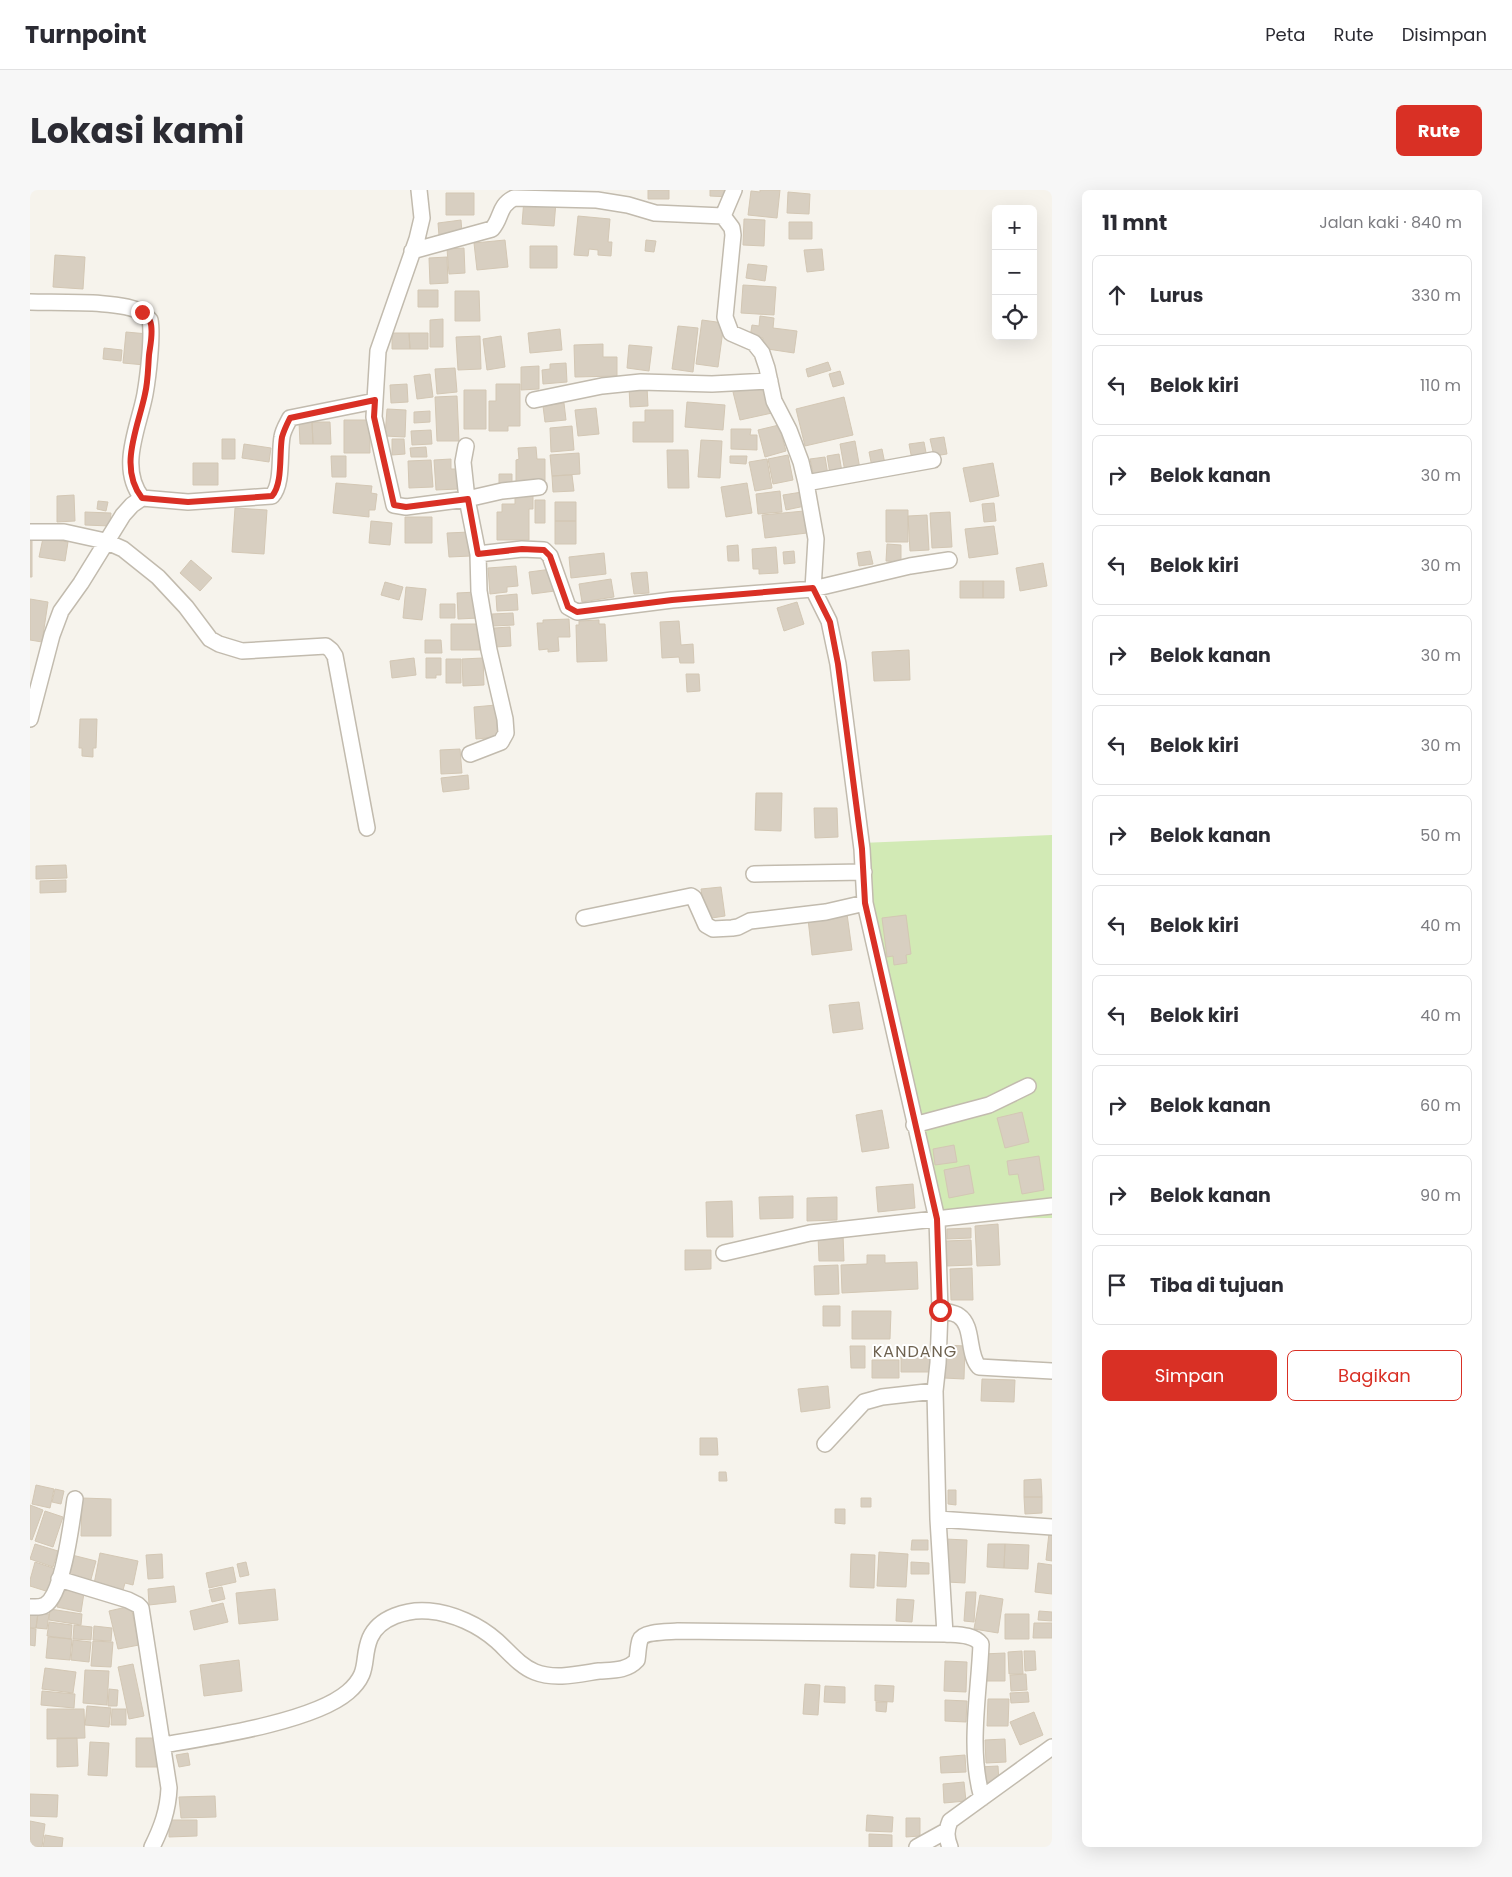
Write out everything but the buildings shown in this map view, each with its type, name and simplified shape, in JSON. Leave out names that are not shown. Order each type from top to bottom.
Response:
[{"type":"street","points":[[419,190],[422,218],[378,351],[374,417],[394,505],[406,507],[468,499],[502,491],[539,487]]},
{"type":"street","points":[[723,216],[734,190]]},
{"type":"street","points":[[412,251],[492,229],[506,201],[514,198],[597,200],[628,205],[655,213],[723,216]]},
{"type":"street","points":[[723,216],[732,228],[733,235],[725,318],[731,333],[754,343],[762,353],[774,401],[789,430],[806,483],[816,539],[813,588],[830,622],[838,664],[862,849],[865,903],[914,1125],[937,1219],[940,1310],[935,1391],[938,1519],[945,1634]]},
{"type":"street","points":[[30,302],[109,304],[128,307],[142,312],[150,320],[146,393],[132,443],[132,482],[142,498]]},
{"type":"street","points":[[534,400],[602,386],[641,382],[712,384],[770,381]]},
{"type":"street","points":[[30,719],[61,611],[95,562],[105,541],[123,514],[132,505],[142,498],[188,502],[272,496],[276,491],[280,477],[279,460],[283,434],[290,418],[375,400]]},
{"type":"street","points":[[466,446],[463,462],[478,554],[479,591],[489,650],[505,719],[506,733],[501,742],[470,754]]},
{"type":"street","points":[[806,483],[933,460]]},
{"type":"street","points":[[30,532],[64,532],[105,541],[123,549],[158,577],[186,607],[210,639],[219,644],[242,651],[326,646],[331,650],[335,656],[367,828]]},
{"type":"street","points":[[478,554],[522,549],[544,550],[550,556],[568,607],[577,612],[672,600],[813,588],[910,566],[949,560]]},
{"type":"street","points":[[754,874],[864,872]]},
{"type":"street","points":[[584,918],[691,896],[694,898],[706,926],[714,929],[738,927],[750,921],[826,912],[865,903]]},
{"type":"street","points":[[914,1125],[989,1105],[1028,1086]]},
{"type":"street","points":[[724,1253],[810,1233],[1052,1206]]},
{"type":"street","points":[[940,1310],[957,1314],[966,1323],[973,1357],[979,1367],[1052,1372]]},
{"type":"street","points":[[825,1444],[864,1402],[882,1397],[935,1391]]},
{"type":"street","points":[[30,1607],[38,1608],[49,1602],[53,1597],[68,1551],[75,1499]]},
{"type":"street","points":[[938,1519],[1052,1527]]},
{"type":"street","points":[[59,1579],[128,1600],[138,1604],[141,1608],[169,1788],[168,1806],[163,1825],[152,1847]]},
{"type":"street","points":[[163,1745],[301,1716],[335,1700],[348,1692],[362,1675],[369,1639],[374,1631],[385,1621],[404,1613],[428,1611],[457,1617],[484,1631],[518,1661],[534,1672],[557,1676],[626,1669],[637,1660],[640,1639],[644,1635],[649,1634],[678,1631],[945,1634],[972,1637],[981,1644],[974,1756],[982,1798]]},
{"type":"street","points":[[950,1847],[946,1838],[946,1831],[950,1821],[1052,1747]]},
{"type":"street","points":[[918,1847],[946,1831]]},
{"type":"green space","points":[[1052,835],[1052,1218],[937,1219],[861,843]]},
{"type":"district","name":"KANDANG","points":[[915,1351]]},
{"type":"route","points":[[142,312],[150,320],[150,347],[146,393],[132,443],[132,482],[142,498],[188,502],[272,496],[276,491],[280,477],[279,460],[283,434],[290,418],[375,400],[374,417],[394,505],[406,507],[468,499],[478,554],[522,549],[544,550],[550,556],[568,607],[573,611],[672,600],[813,588],[830,622],[838,664],[864,858],[865,903],[914,1125],[937,1219],[940,1310]]}]
